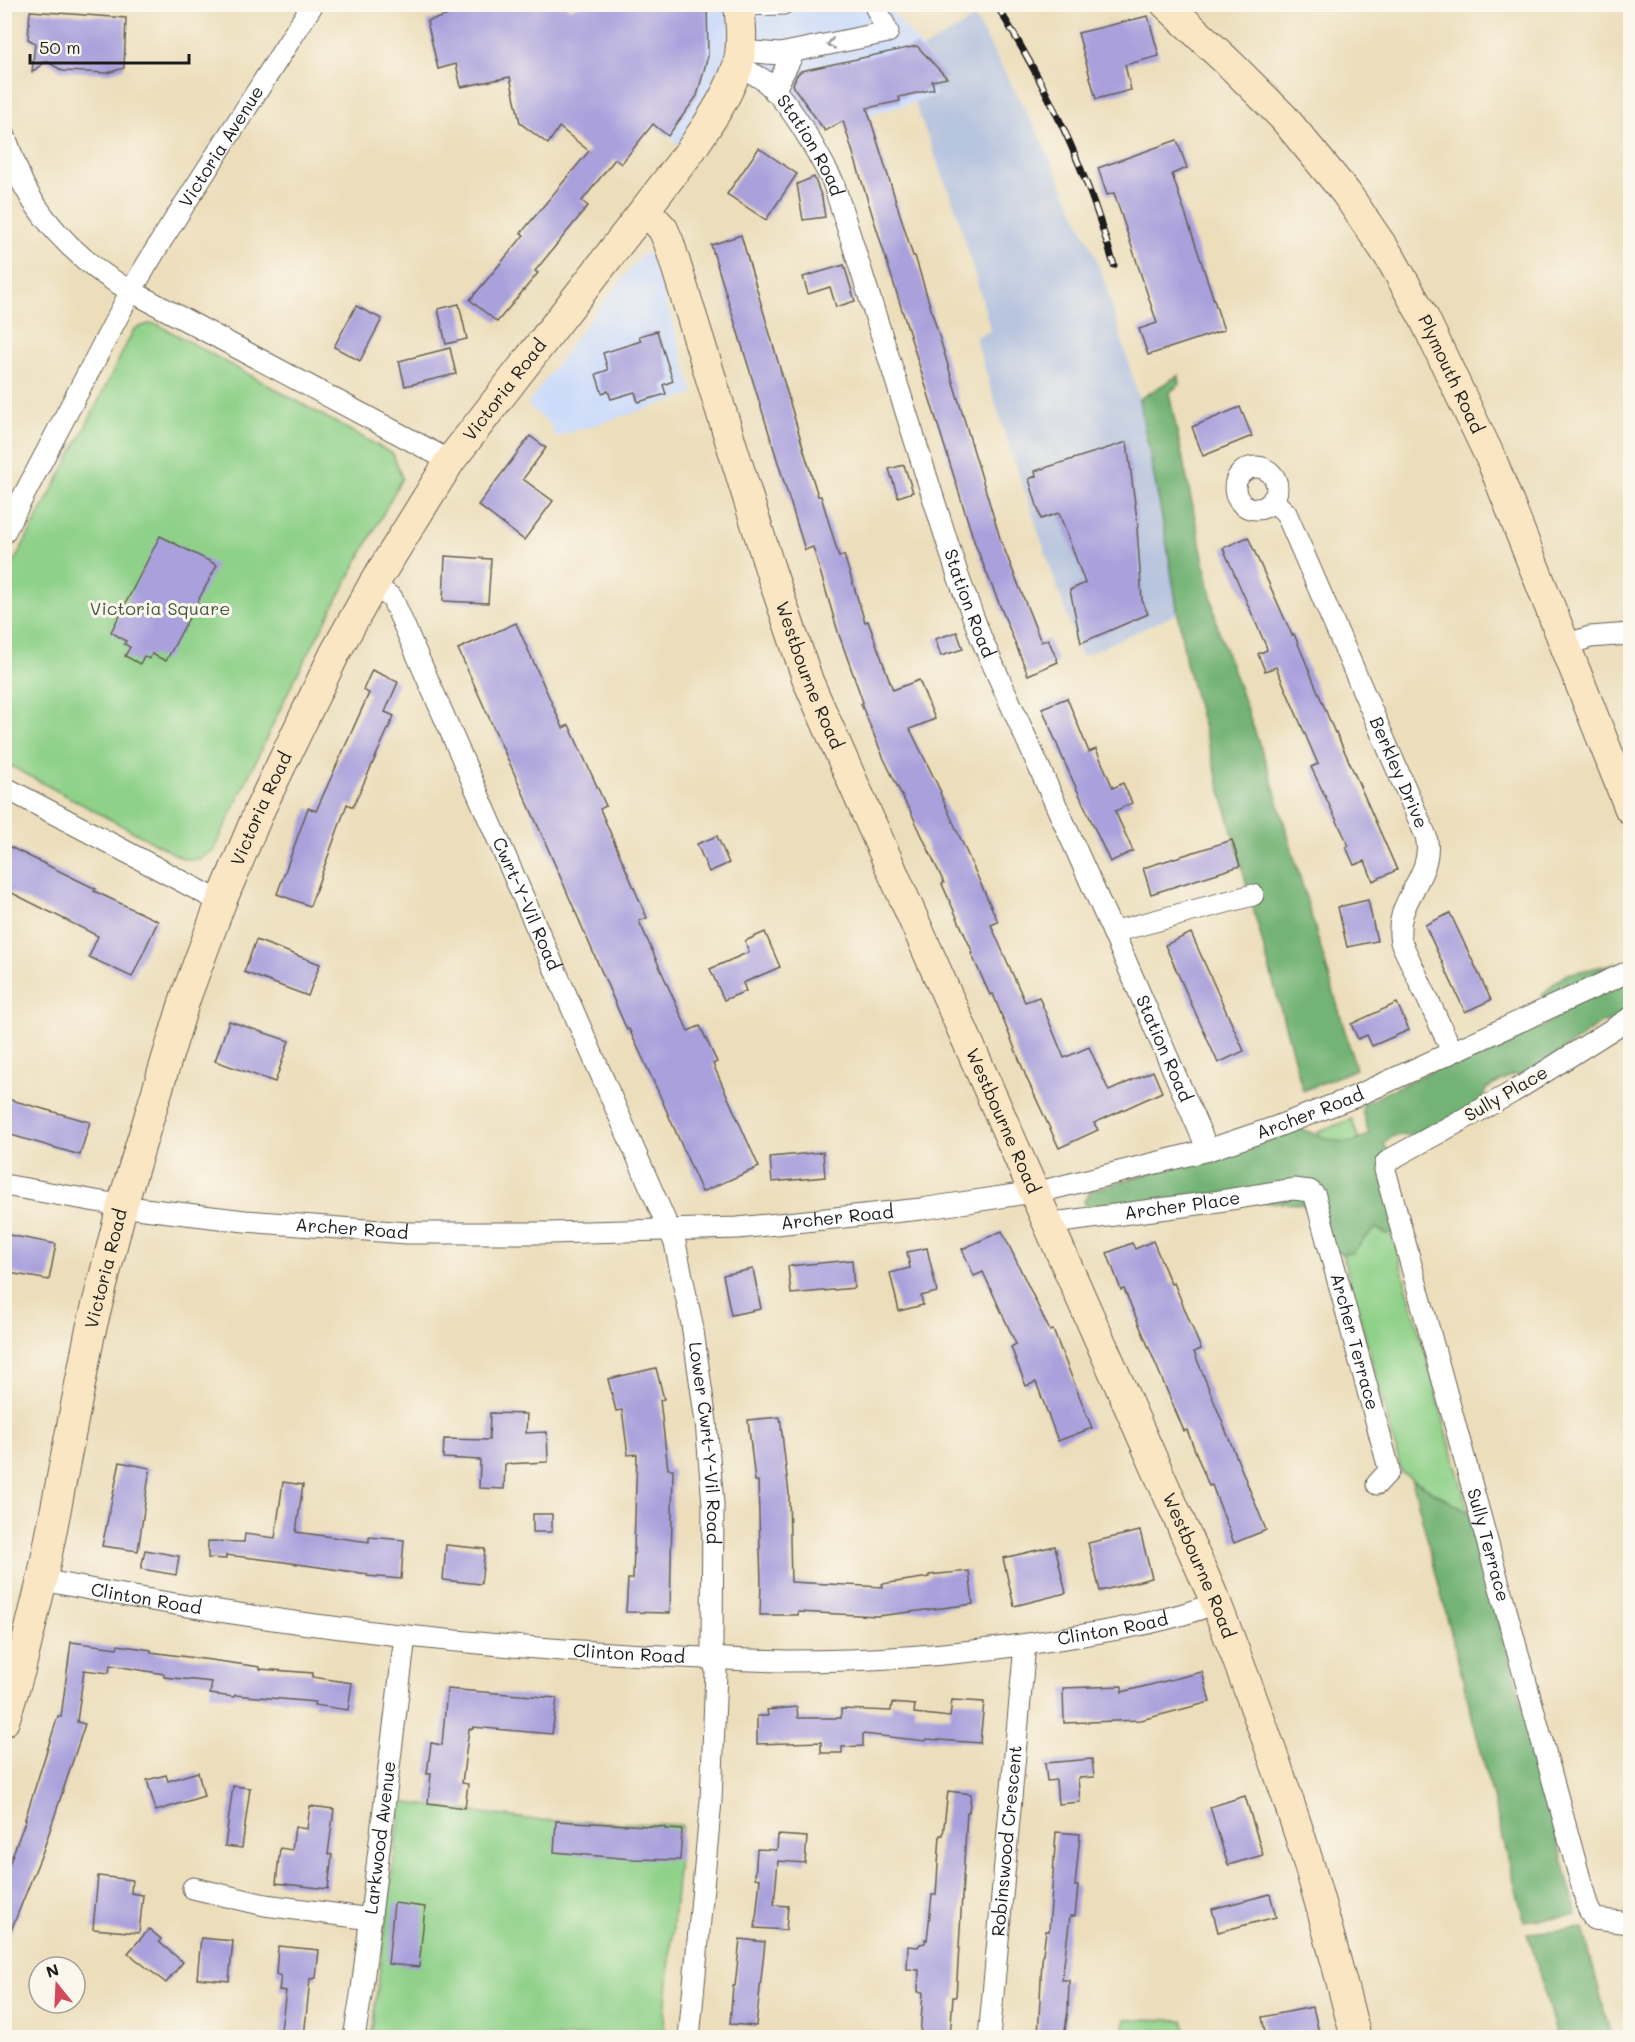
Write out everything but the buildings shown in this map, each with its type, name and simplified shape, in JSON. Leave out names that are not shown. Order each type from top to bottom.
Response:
[{"type":"street","name":"Victoria Avenue","points":[[131,291],[313,4]]},
{"type":"street","points":[[739,5],[783,4]]},
{"type":"street","points":[[739,58],[794,52],[888,32],[874,4]]},
{"type":"street","name":"Plymouth Road","points":[[1166,4],[1282,117],[1346,193],[1391,258],[1424,318],[1492,461],[1630,809]]},
{"type":"street","name":"Victoria Road","points":[[4,1721],[20,1670],[42,1580],[90,1333],[122,1206],[186,996],[221,902],[260,809],[331,660],[373,585],[450,460],[645,210],[697,141],[719,105],[739,58],[739,5]]},
{"type":"street","points":[[774,91],[794,52]]},
{"type":"street","name":"Station Road","points":[[739,58],[774,91],[803,128],[833,182],[958,576],[981,638],[1208,1150]]},
{"type":"street","points":[[4,134],[24,184],[35,204],[69,245],[93,267],[131,291],[450,460]]},
{"type":"street","name":"Westbourne Road","points":[[645,210],[663,230],[669,243],[770,569],[808,681],[1216,1603],[1262,1723],[1296,1823],[1356,2037]]},
{"type":"street","points":[[4,533],[131,291]]},
{"type":"street","name":"Berkley Drive","points":[[1272,500],[1286,513],[1426,836],[1429,848],[1428,859],[1404,907],[1399,930],[1401,942],[1452,1051]]},
{"type":"street","name":"Cwrt-Y-Vil Road","points":[[373,585],[392,598],[670,1231]]},
{"type":"street","points":[[1566,645],[1590,637],[1630,634]]},
{"type":"street","points":[[4,787],[221,902]]},
{"type":"street","points":[[1113,932],[1253,895]]},
{"type":"street","name":"Archer Road","points":[[4,1185],[122,1206],[245,1221],[407,1233],[670,1231],[738,1228],[883,1214],[1033,1192],[1208,1150],[1354,1097],[1630,970]]},
{"type":"street","name":"Sully Place","points":[[1385,1170],[1386,1163],[1391,1159],[1513,1092],[1630,1018]]},
{"type":"street","name":"Sully Terrace","points":[[1385,1170],[1588,1908],[1594,1919],[1630,1923]]},
{"type":"street","name":"Archer Place","points":[[1048,1226],[1061,1222],[1294,1189],[1310,1191],[1315,1196]]},
{"type":"street","name":"Archer Terrace","points":[[1315,1196],[1388,1465],[1389,1470],[1385,1477],[1377,1484]]},
{"type":"street","name":"Lower Cwrt-Y-Vil Road","points":[[670,1231],[675,1243],[692,1324],[706,1422],[712,1504],[712,1646],[714,1659]]},
{"type":"street","name":"Clinton Road","points":[[42,1580],[225,1613],[405,1636],[527,1649],[788,1661],[914,1657],[1025,1645],[1174,1618],[1216,1603]]},
{"type":"street","name":"Larkwood Avenue","points":[[354,2037],[359,2014],[405,1636]]},
{"type":"street","name":"Robinswood Crescent","points":[[989,2037],[1025,1645]]},
{"type":"street","points":[[689,2037],[711,1801],[716,1672],[714,1659]]},
{"type":"street","points":[[193,1888],[265,1905],[371,1919]]},
{"type":"shaded area","points":[[578,5],[887,5],[947,78],[936,96],[839,124],[809,140],[753,74],[690,153],[595,80]]},
{"type":"shaded area","points":[[975,18],[1037,131],[1094,253],[1108,292],[1139,399],[1168,530],[1178,613],[1081,657],[1002,425],[975,337],[991,331],[955,207],[914,102],[936,96],[932,81],[946,78],[922,49]]},
{"type":"shaded area","points":[[648,252],[653,259],[694,394],[555,437],[550,424],[527,405],[589,320],[641,256]]},
{"type":"green space","name":"Victoria Square","points":[[148,324],[157,324],[393,454],[402,478],[291,686],[214,850],[200,859],[184,859],[5,763],[5,579],[79,440],[134,329]]},
{"type":"green space","points":[[1179,375],[1180,384],[1169,393],[1218,629],[1269,771],[1356,1069],[1303,1091],[1186,663],[1165,533],[1139,399]]},
{"type":"green space","points":[[1616,963],[1620,971],[1630,975],[1630,1010],[1617,1020],[1601,1023],[1527,1076],[1512,1075],[1486,1089],[1481,1104],[1416,1134],[1393,1136],[1383,1143],[1388,1151],[1396,1231],[1386,1234],[1376,1228],[1353,1253],[1342,1254],[1324,1246],[1314,1216],[1302,1204],[1256,1202],[1089,1218],[1084,1201],[1091,1191],[1298,1128],[1342,1142],[1356,1141],[1369,1134],[1362,1111],[1363,1104],[1528,1024],[1540,1028],[1562,1014],[1551,1002],[1541,997],[1554,983],[1567,974]]},
{"type":"green space","points":[[1352,1119],[1361,1146],[1372,1161],[1469,1513],[1402,1473],[1321,1182],[1327,1159],[1318,1132]]},
{"type":"green space","points":[[1412,1479],[1469,1513],[1577,1915],[1524,1921]]},
{"type":"green space","points":[[401,1802],[535,1820],[682,1825],[663,2037],[371,2038]]},
{"type":"green space","points":[[1583,1928],[1611,2037],[1557,2037],[1528,1933]]},
{"type":"green space","points":[[1125,2019],[1183,2020],[1188,2037],[1123,2037]]},
{"type":"railway","points":[[996,4],[1034,69],[1067,136],[1094,202],[1114,265]]}]
